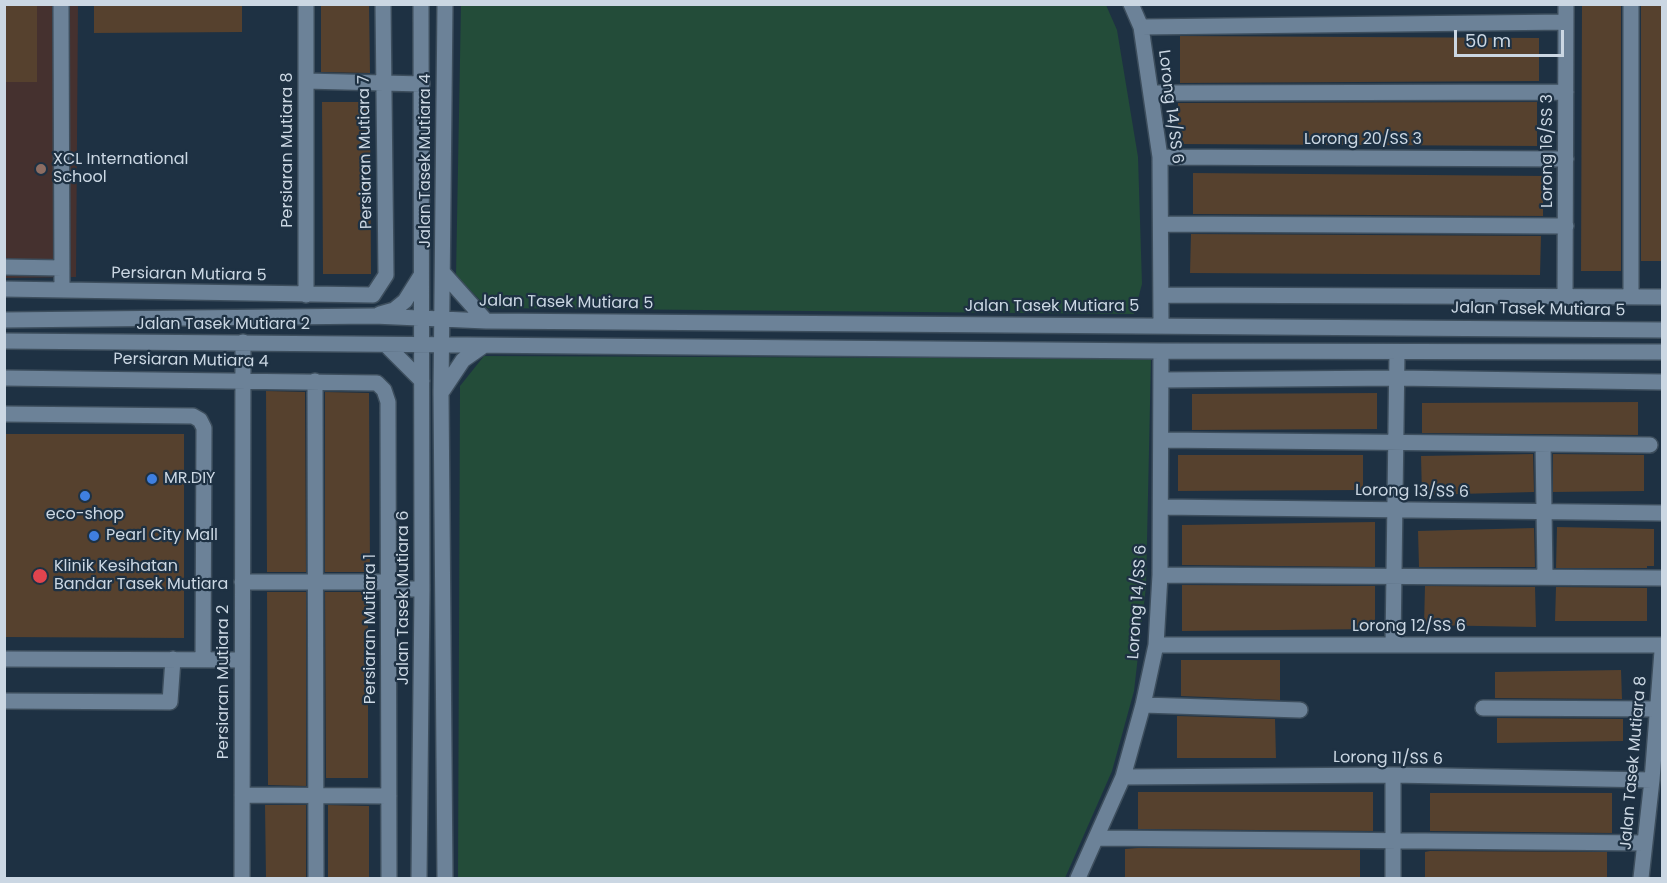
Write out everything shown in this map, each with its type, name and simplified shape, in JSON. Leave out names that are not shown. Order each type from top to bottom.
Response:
[{"type":"street","points":[[61,4],[62,290]]},
{"type":"street","name":"Persiaran Mutiara 8","points":[[306,4],[306,296]]},
{"type":"street","name":"Persiaran Mutiara 7","points":[[373,295],[386,275],[382,4]]},
{"type":"street","name":"Jalan Tasek Mutiara 4","points":[[421,4],[423,317]]},
{"type":"street","name":"Jalan Tasek Mutiara 4","points":[[442,319],[445,4]]},
{"type":"street","name":"Lorong 14/SS 6","points":[[1131,4],[1141,27],[1161,157],[1161,324]]},
{"type":"street","name":"Lorong 16/SS 3","points":[[1566,4],[1566,297]]},
{"type":"street","points":[[1631,4],[1631,296]]},
{"type":"street","points":[[1141,27],[1566,22]]},
{"type":"street","points":[[306,81],[383,81],[422,84]]},
{"type":"street","points":[[1152,93],[1566,92]]},
{"type":"street","name":"Lorong 20/SS 3","points":[[1161,157],[1566,159]]},
{"type":"street","points":[[1161,224],[1566,226]]},
{"type":"street","points":[[4,267],[62,267]]},
{"type":"street","points":[[444,274],[486,321]]},
{"type":"street","points":[[374,316],[394,310],[405,301],[421,276]]},
{"type":"street","name":"Persiaran Mutiara 5","points":[[4,289],[306,296],[373,295]]},
{"type":"street","points":[[129,292],[130,319]]},
{"type":"street","name":"Jalan Tasek Mutiara 5","points":[[1161,295],[1662,297]]},
{"type":"street","name":"Jalan Tasek Mutiara 2","points":[[4,320],[374,316],[442,319]]},
{"type":"street","name":"Jalan Tasek Mutiara 6","points":[[419,879],[423,317]]},
{"type":"street","points":[[442,319],[445,879]]},
{"type":"street","name":"Jalan Tasek Mutiara 5","points":[[442,319],[1662,330]]},
{"type":"street","points":[[956,325],[958,347]]},
{"type":"street","name":"Jalan Tasek Mutiara 2","points":[[4,340],[442,345]]},
{"type":"street","name":"Persiaran Mutiara 2","points":[[242,879],[243,342]]},
{"type":"street","points":[[386,345],[422,381]]},
{"type":"street","points":[[442,345],[958,347],[1397,353],[1662,352]]},
{"type":"street","points":[[441,393],[463,360],[483,346]]},
{"type":"street","name":"Lorong 14/SS 6","points":[[1078,879],[1123,777],[1143,705],[1156,645],[1161,575],[1161,351]]},
{"type":"street","points":[[1393,645],[1397,353]]},
{"type":"street","points":[[1162,380],[1396,375],[1662,382]]},
{"type":"street","name":"Persiaran Mutiara 4","points":[[4,378],[242,379],[377,383]]},
{"type":"street","points":[[315,381],[316,879]]},
{"type":"street","name":"Persiaran Mutiara 1","points":[[377,383],[384,390],[388,402],[389,879]]},
{"type":"street","points":[[4,414],[193,416],[200,420],[204,428],[203,659]]},
{"type":"street","points":[[1162,440],[1650,445]]},
{"type":"street","points":[[1543,444],[1546,512],[1545,576]]},
{"type":"street","name":"Lorong 13/SS 6","points":[[1161,507],[1662,513]]},
{"type":"street","points":[[1161,575],[1662,578]]},
{"type":"street","points":[[242,582],[315,582],[389,585],[422,589]]},
{"type":"street","name":"Lorong 12/SS 6","points":[[1156,645],[1662,645]]},
{"type":"street","name":"Jalan Tasek Mutiara 8","points":[[1641,879],[1652,780],[1662,651]]},
{"type":"street","points":[[4,659],[242,660]]},
{"type":"street","points":[[4,701],[170,702],[173,659]]},
{"type":"street","points":[[1143,705],[1300,710]]},
{"type":"street","points":[[1483,708],[1658,709]]},
{"type":"street","points":[[1393,775],[1393,879]]},
{"type":"street","name":"Lorong 11/SS 6","points":[[1123,777],[1393,775],[1652,780]]},
{"type":"street","points":[[242,795],[389,796]]},
{"type":"street","points":[[419,799],[445,800]]},
{"type":"street","points":[[1097,838],[1645,843]]},
{"type":"shaded area","name":"XCL International School","points":[[4,5],[78,5],[76,277],[5,278]]},
{"type":"green space","points":[[461,5],[1106,5],[1117,30],[1138,157],[1142,284],[1134,314],[488,308],[456,276]]},
{"type":"green space","points":[[484,356],[1151,359],[1146,586],[1134,691],[1112,771],[1065,878],[458,878],[460,386]]},
{"type":"building","points":[[4,4],[37,4],[37,82],[4,82]]},
{"type":"building","points":[[94,4],[242,4],[242,32],[94,33]]},
{"type":"building","points":[[321,4],[369,4],[370,73],[321,72]]},
{"type":"building","points":[[1582,4],[1621,4],[1621,271],[1581,271]]},
{"type":"building","points":[[1641,4],[1662,4],[1662,261],[1641,261]]},
{"type":"building","points":[[1180,36],[1539,38],[1539,81],[1180,83]]},
{"type":"building","points":[[322,102],[370,102],[371,274],[323,274]]},
{"type":"building","points":[[1537,102],[1537,146],[1178,144],[1178,103]]},
{"type":"building","points":[[1193,173],[1543,176],[1543,216],[1193,214]]},
{"type":"building","points":[[1191,234],[1541,236],[1540,275],[1190,273]]},
{"type":"building","points":[[266,391],[305,392],[306,572],[267,572]]},
{"type":"building","points":[[325,392],[369,393],[370,572],[325,572]]},
{"type":"building","points":[[1377,393],[1377,429],[1192,430],[1192,394]]},
{"type":"building","points":[[1638,402],[1638,435],[1422,433],[1422,403]]},
{"type":"building","name":"Pearl City Mall","points":[[4,434],[184,434],[184,638],[4,637]]},
{"type":"building","points":[[1533,454],[1534,492],[1422,495],[1421,456]]},
{"type":"building","points":[[1553,454],[1644,455],[1644,491],[1553,492]]},
{"type":"building","points":[[1178,455],[1363,455],[1363,490],[1178,491]]},
{"type":"building","points":[[1375,522],[1375,567],[1182,565],[1182,525]]},
{"type":"building","points":[[1557,527],[1654,529],[1654,566],[1647,566],[1647,568],[1556,568]]},
{"type":"building","points":[[1534,528],[1535,567],[1419,567],[1418,531]]},
{"type":"building","points":[[1182,585],[1375,586],[1375,629],[1182,631]]},
{"type":"building","points":[[1425,586],[1535,587],[1536,627],[1424,625]]},
{"type":"building","points":[[1556,587],[1647,588],[1647,621],[1555,621]]},
{"type":"building","points":[[267,592],[306,592],[306,786],[268,785]]},
{"type":"building","points":[[325,592],[368,592],[368,778],[326,778]]},
{"type":"building","points":[[1181,660],[1280,660],[1280,700],[1181,696]]},
{"type":"building","points":[[1621,670],[1622,699],[1495,698],[1495,672]]},
{"type":"building","points":[[1177,716],[1275,719],[1276,758],[1177,758]]},
{"type":"building","points":[[1497,718],[1623,719],[1623,741],[1497,743]]},
{"type":"building","points":[[1138,792],[1373,792],[1373,831],[1138,829]]},
{"type":"building","points":[[1430,793],[1612,793],[1612,833],[1430,831]]},
{"type":"building","points":[[265,805],[306,805],[306,879],[266,879]]},
{"type":"building","points":[[328,805],[369,806],[369,879],[328,879]]},
{"type":"building","points":[[1125,849],[1360,850],[1360,879],[1125,879]]},
{"type":"building","points":[[1425,852],[1607,852],[1607,879],[1425,879]]},
{"type":"place","name":"XCL International School","points":[[41,169]]},
{"type":"place","name":"MR.DIY","points":[[152,479]]},
{"type":"place","name":"eco-shop","points":[[85,496]]},
{"type":"place","name":"Pearl City Mall","points":[[94,536]]},
{"type":"place","name":"Klinik Kesihatan Bandar Tasek Mutiara","points":[[40,576]]}]
